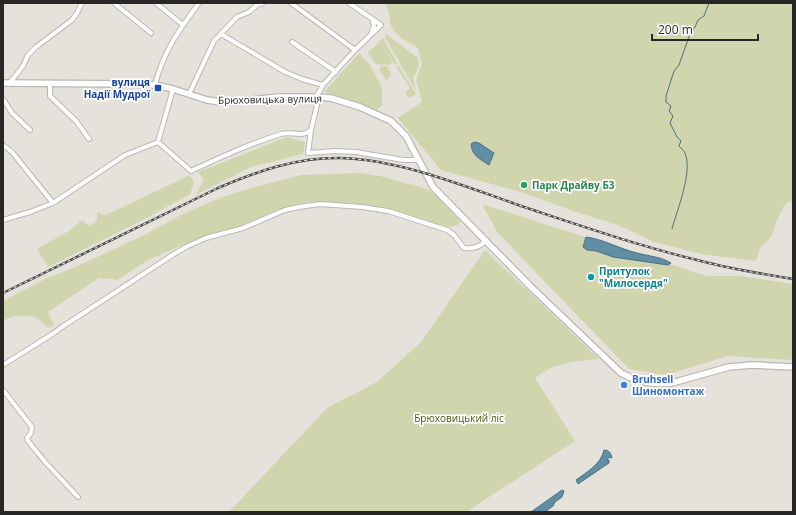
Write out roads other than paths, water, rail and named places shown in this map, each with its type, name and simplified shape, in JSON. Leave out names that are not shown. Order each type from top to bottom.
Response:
[{"type":"main road","name":"Брюховицька вулиця","points":[[6,83],[155,85],[207,100],[221,102],[278,97],[316,97],[348,103],[391,121],[406,136],[433,187],[532,288],[621,373],[630,378],[662,384],[672,383],[730,367],[752,365],[793,367]]},
{"type":"street","points":[[6,83],[23,66],[28,55],[36,47],[72,20],[77,14],[82,3]]},
{"type":"street","points":[[114,3],[151,33]]},
{"type":"street","points":[[156,3],[161,5],[183,25]]},
{"type":"street","points":[[155,85],[159,68],[169,46],[199,3]]},
{"type":"street","points":[[190,94],[214,41],[237,18],[249,12],[257,5],[263,3]]},
{"type":"street","points":[[291,3],[355,50]]},
{"type":"street","points":[[348,3],[381,25],[355,50],[323,85],[316,97],[317,105],[308,152],[356,152],[403,160],[419,160]]},
{"type":"street","points":[[370,17],[374,26],[370,35]]},
{"type":"street","points":[[221,34],[284,72],[323,85]]},
{"type":"street","points":[[292,42],[336,72]]},
{"type":"street","points":[[50,83],[50,96],[76,121],[88,139]]},
{"type":"street","points":[[158,142],[173,89]]},
{"type":"street","points":[[3,99],[12,113],[30,130]]},
{"type":"street","points":[[158,142],[191,172],[252,144],[286,133],[302,134],[311,130]]},
{"type":"street","points":[[3,220],[53,203],[126,155],[158,142]]},
{"type":"street","points":[[3,145],[12,152],[53,203]]},
{"type":"street","points":[[3,365],[188,246],[206,238],[243,228],[285,210],[320,204],[362,207],[388,211],[447,230],[454,235],[464,248],[470,249],[482,245],[486,240]]},
{"type":"street","points":[[3,390],[32,427],[31,433],[27,438],[28,441],[46,464],[78,497]]},
{"type":"water","points":[[474,142],[479,143],[494,153],[489,165],[473,152],[471,144]]},
{"type":"water","points":[[586,237],[659,258],[671,263],[668,265],[613,257],[596,251],[587,250],[583,247]]},
{"type":"water","points":[[604,450],[609,451],[611,455],[612,458],[609,457],[607,460],[609,460],[609,463],[578,484],[576,480],[597,464]]},
{"type":"water","points":[[562,490],[564,491],[562,497],[545,512],[531,512]]},
{"type":"waterway","points":[[672,229],[686,180],[687,161],[685,153],[679,146],[681,141],[677,137],[670,123],[673,116],[669,111],[671,106],[666,102],[666,96],[674,71],[679,65],[690,34],[698,20],[704,16],[709,3]]},
{"type":"railway","points":[[3,293],[218,188],[278,166],[325,158],[365,160],[413,170],[658,250],[724,266],[793,279]]},
{"type":"place","name":"вулиця Надії Мудрої","points":[[158,88]]},
{"type":"place","name":"Парк Драйву Б3","points":[[524,185]]},
{"type":"place","name":"Притулок \"Милосердя\"","points":[[591,277]]},
{"type":"place","name":"Bruhsell Шиномонтаж","points":[[624,385]]},
{"type":"park label","name":"Брюховицький ліс","points":[[459,418]]}]
